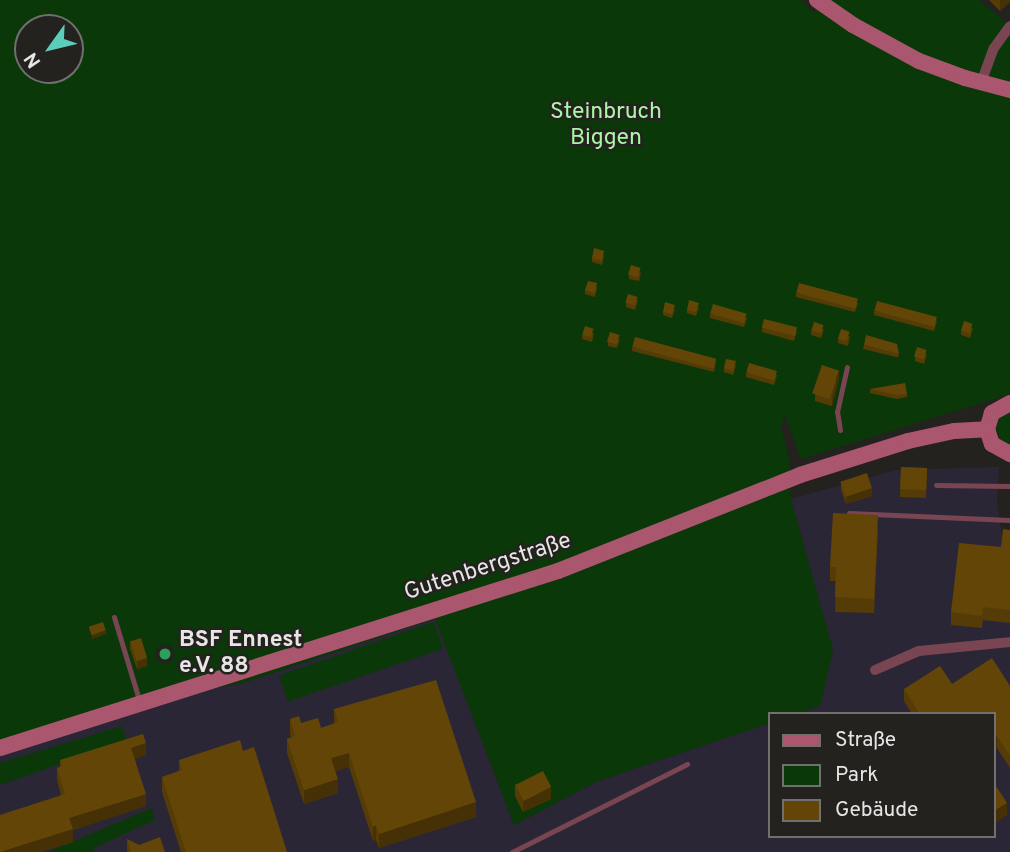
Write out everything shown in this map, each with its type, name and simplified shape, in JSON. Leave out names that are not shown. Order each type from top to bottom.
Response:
[{"type":"main road","points":[[817,0],[853,25],[908,56],[981,83],[1010,90]]},
{"type":"main road","points":[[1010,403],[992,413],[987,429],[992,444],[1010,454]]},
{"type":"main road","name":"Gutenbergstraße","points":[[0,748],[558,571],[812,471],[908,441],[954,431],[987,429]]},
{"type":"street","points":[[981,83],[993,48],[1010,26]]},
{"type":"street","points":[[875,670],[919,651],[1010,642]]},
{"type":"lane","points":[[840,430],[837,412],[847,367]]},
{"type":"lane","points":[[936,485],[1010,486]]},
{"type":"lane","points":[[849,513],[1010,520]]},
{"type":"lane","points":[[114,617],[140,703]]},
{"type":"lane","points":[[512,852],[687,764]]},
{"type":"shaded area","points":[[999,467],[997,503],[1003,541],[1010,542],[1010,852],[0,852],[0,742],[140,703],[246,682],[435,618],[514,825],[598,781],[768,724],[768,838],[996,838],[996,712],[803,712],[820,706],[833,650],[791,499],[896,470]]},
{"type":"green space","name":"Steinbruch Biggen","points":[[0,0],[801,0],[814,13],[823,0],[979,0],[1010,26],[1010,394],[801,459],[785,415],[781,427],[789,458],[791,499],[833,650],[820,706],[803,712],[768,712],[768,724],[598,781],[514,825],[435,619],[246,682],[140,703],[0,742]]},
{"type":"green space","points":[[1010,409],[1010,446],[1001,440],[996,429],[998,417]]},
{"type":"green space","points":[[434,622],[443,648],[288,702],[279,675]]},
{"type":"green space","points":[[122,726],[127,741],[0,785],[0,763]]},
{"type":"green space","points":[[152,808],[155,820],[94,848],[95,852],[48,852]]},
{"type":"building","points":[[594,248],[604,251],[602,261],[592,258]]},
{"type":"building","points":[[631,265],[641,268],[638,277],[628,275]]},
{"type":"building","points":[[588,281],[597,283],[595,293],[585,290]]},
{"type":"building","points":[[799,283],[858,299],[855,308],[796,293]]},
{"type":"building","points":[[628,294],[638,297],[635,306],[625,303]]},
{"type":"building","points":[[689,300],[699,303],[696,312],[687,310]]},
{"type":"building","points":[[877,301],[937,317],[934,327],[874,311]]},
{"type":"building","points":[[665,302],[675,305],[672,314],[663,312]]},
{"type":"building","points":[[713,304],[747,314],[744,323],[710,314]]},
{"type":"building","points":[[764,319],[797,327],[795,336],[762,328]]},
{"type":"building","points":[[964,321],[973,324],[969,333],[961,331]]},
{"type":"building","points":[[814,322],[824,325],[821,334],[811,331]]},
{"type":"building","points":[[585,326],[594,329],[591,337],[582,335]]},
{"type":"building","points":[[841,329],[850,332],[846,341],[838,339]]},
{"type":"building","points":[[610,332],[620,335],[617,344],[607,342]]},
{"type":"building","points":[[866,335],[897,344],[899,354],[864,345]]},
{"type":"building","points":[[635,337],[716,359],[714,368],[632,347]]},
{"type":"building","points":[[917,347],[927,350],[924,359],[914,357]]},
{"type":"building","points":[[726,359],[736,361],[733,371],[724,368]]},
{"type":"building","points":[[749,363],[777,371],[774,381],[746,373]]},
{"type":"building","points":[[822,365],[839,371],[829,399],[812,393]]},
{"type":"building","points":[[905,383],[907,394],[897,395],[870,389]]},
{"type":"building","points":[[901,467],[927,468],[926,490],[900,489]]},
{"type":"building","points":[[867,473],[872,488],[845,497],[840,482]]},
{"type":"building","points":[[833,513],[878,515],[874,599],[835,597],[836,567],[830,567]]},
{"type":"building","points":[[1003,529],[1010,530],[1010,610],[983,607],[982,616],[951,612],[959,543],[1001,547]]},
{"type":"building","points":[[103,622],[106,631],[92,635],[89,627]]},
{"type":"building","points":[[141,638],[147,658],[137,661],[130,641]]},
{"type":"building","points":[[992,658],[1010,686],[1010,756],[996,736],[996,712],[919,712],[904,689],[940,666],[952,684]]},
{"type":"building","points":[[436,680],[476,802],[379,834],[376,825],[373,827],[349,753],[331,758],[338,779],[304,790],[287,739],[295,736],[290,719],[299,716],[301,723],[318,718],[321,728],[338,722],[334,709]]},
{"type":"building","points":[[143,734],[146,743],[131,748],[146,794],[69,818],[73,829],[0,852],[0,815],[65,794],[57,768],[62,766],[60,760]]},
{"type":"building","points":[[240,740],[243,751],[254,747],[287,852],[186,852],[162,777],[182,770],[179,760]]},
{"type":"building","points":[[543,771],[551,787],[524,801],[515,785]]},
{"type":"building","points":[[996,786],[1007,803],[996,810]]},
{"type":"building","points":[[160,837],[165,852],[131,852],[127,839],[139,845]]},
{"type":"place","name":"BSF Ennest e.V. 88","points":[[165,654]]}]
